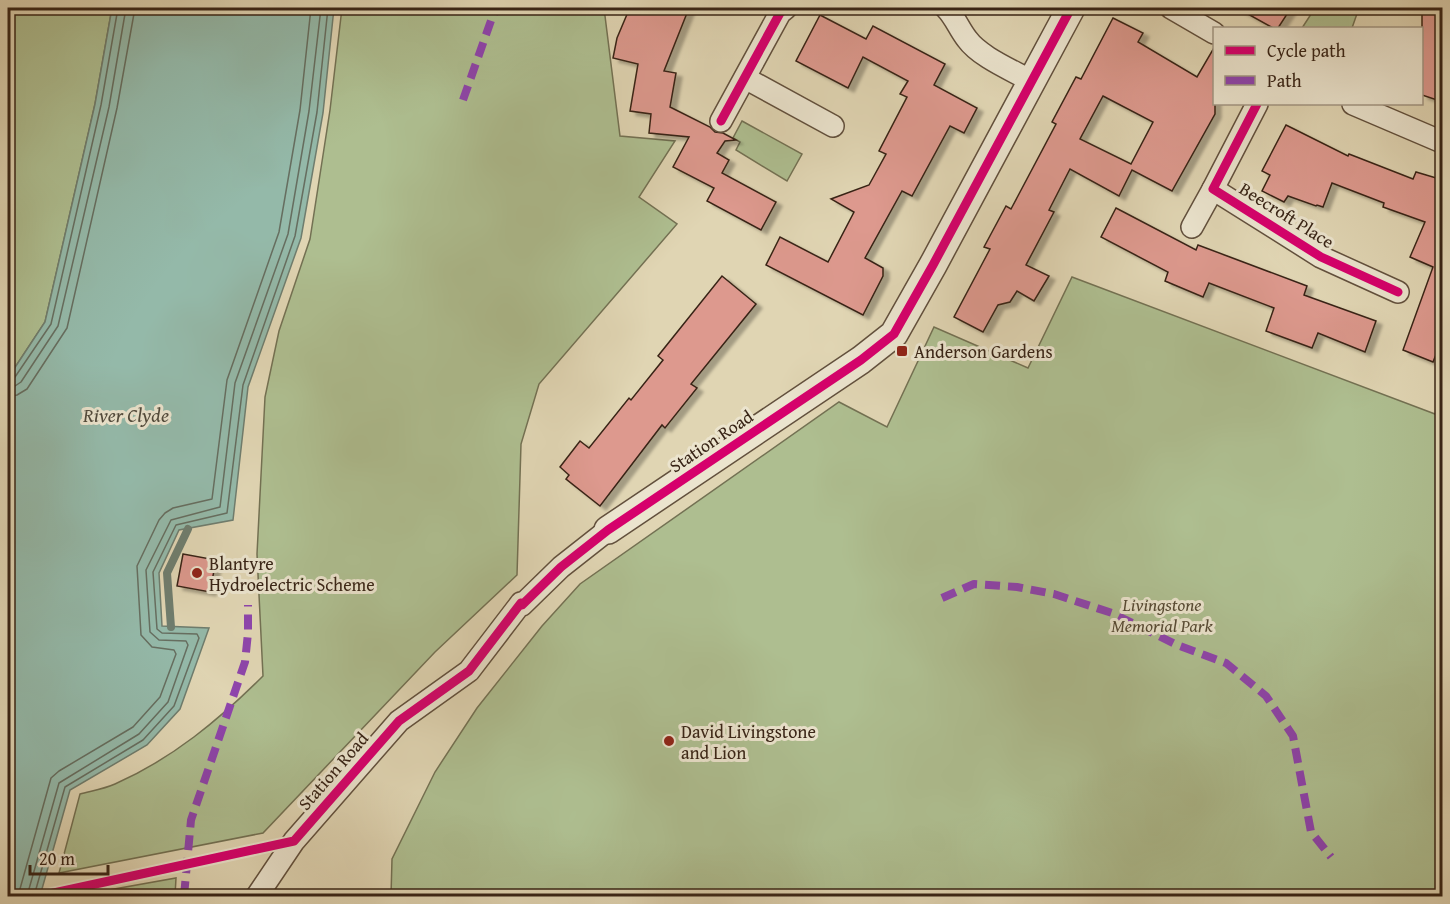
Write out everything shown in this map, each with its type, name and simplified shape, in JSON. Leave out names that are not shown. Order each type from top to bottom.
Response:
[{"type":"street","points":[[721,121],[780,14],[786,8]]},
{"type":"street","points":[[946,8],[968,41],[990,58],[1031,81]]},
{"type":"street","name":"Station Road","points":[[257,897],[294,841],[399,721],[470,671],[521,603],[522,605],[561,567],[608,530],[861,360],[894,334],[939,255],[1071,8]]},
{"type":"street","points":[[1172,8],[1213,32]]},
{"type":"street","points":[[745,78],[834,126]]},
{"type":"street","name":"Beecroft Place","points":[[1192,227],[1256,105]]},
{"type":"street","points":[[1355,105],[1443,142]]},
{"type":"street","name":"Beecroft Place","points":[[1213,189],[1321,257],[1398,292]]},
{"type":"green space","points":[[8,8],[112,8],[95,104],[45,322],[8,378]]},
{"type":"green space","points":[[342,8],[604,8],[620,136],[675,141],[639,197],[677,224],[539,384],[521,444],[517,575],[435,652],[263,833],[59,873],[80,794],[115,784],[156,763],[194,737],[230,708],[263,676],[257,554],[265,397],[279,331],[310,239],[330,110]]},
{"type":"green space","points":[[1315,8],[1359,8],[1352,27],[1303,27]]},
{"type":"green space","points":[[742,121],[802,154],[787,181],[736,150],[740,142],[733,138]]},
{"type":"green space","name":"Livingstone Memorial Park","points":[[1072,277],[1435,414],[1442,401],[1442,896],[391,896],[392,859],[435,772],[477,708],[542,626],[580,584],[839,402],[887,427],[934,327],[1028,368]]},
{"type":"green space","points":[[176,878],[175,896],[75,896]]},
{"type":"water","name":"River Clyde","points":[[112,8],[334,8],[323,113],[301,238],[248,387],[233,520],[179,530],[159,573],[162,626],[209,628],[180,709],[147,745],[70,790],[40,896],[8,896],[8,378],[45,322],[95,104]]},
{"type":"building","points":[[634,8],[689,8],[664,71],[676,73],[670,107],[710,127],[715,132],[723,133],[736,140],[725,141],[717,153],[729,160],[722,173],[776,202],[761,230],[707,201],[714,188],[673,167],[689,137],[649,133],[651,114],[630,111],[638,64],[613,58],[617,38],[628,12],[632,14]]},
{"type":"building","points":[[1237,8],[1291,8],[1279,27],[1271,27]]},
{"type":"building","points":[[1422,8],[1443,13],[1443,102],[1423,95]]},
{"type":"building","points":[[820,15],[866,39],[873,26],[945,64],[934,85],[977,108],[964,133],[950,126],[912,196],[902,191],[865,258],[883,268],[883,276],[863,315],[766,265],[780,237],[828,262],[854,212],[831,199],[869,185],[886,154],[879,151],[907,97],[900,94],[908,81],[863,57],[848,88],[796,61]]},
{"type":"building","points":[[1113,18],[1143,33],[1138,42],[1197,77],[1213,49],[1215,114],[1172,191],[1132,170],[1119,196],[1070,169],[1049,210],[1054,212],[1026,265],[1049,276],[1034,301],[1017,291],[1010,302],[998,305],[983,332],[954,317],[990,249],[984,247],[1006,206],[1011,209],[1056,124],[1052,122],[1076,77],[1081,79]],"holes":[[[1103,96],[1153,122],[1131,164],[1080,139]]]},
{"type":"building","points":[[1286,125],[1348,156],[1349,154],[1413,179],[1416,172],[1443,180],[1443,337],[1433,362],[1403,350],[1433,267],[1410,257],[1425,222],[1383,207],[1384,203],[1332,183],[1323,207],[1288,196],[1284,202],[1262,191],[1270,175],[1262,171]]},
{"type":"building","points":[[1116,208],[1196,250],[1198,245],[1307,286],[1304,295],[1376,321],[1365,352],[1318,333],[1312,348],[1266,331],[1274,308],[1209,283],[1203,297],[1165,281],[1168,272],[1101,237]]},
{"type":"building","points":[[722,276],[756,304],[691,384],[697,388],[665,428],[662,425],[600,506],[566,479],[569,475],[560,467],[580,441],[589,448],[629,398],[631,400],[663,360],[658,356]]},
{"type":"building","name":"Blantyre Hydroelectric Scheme","points":[[183,554],[216,560],[210,592],[177,586]]},
{"type":"waterway","points":[[171,627],[167,573],[188,529]]},
{"type":"marked path","points":[[463,100],[493,15],[498,8]]},
{"type":"marked path","points":[[942,598],[974,584],[1017,587],[1054,594],[1112,613],[1177,645],[1226,663],[1266,696],[1293,736],[1311,832],[1331,857]]},
{"type":"marked path","points":[[184,896],[191,820],[245,662],[248,605]]},
{"type":"cycle path","points":[[721,121],[780,13],[786,8]]},
{"type":"cycle path","points":[[40,896],[294,841],[399,721],[469,671],[521,603],[522,605],[561,567],[608,530],[861,360],[894,334],[1071,8]]},
{"type":"cycle path","points":[[1256,105],[1213,189],[1321,257],[1398,292]]},
{"type":"place","name":"Anderson Gardens","points":[[902,351]]},
{"type":"place","name":"Blantyre Hydroelectric Scheme","points":[[197,573]]},
{"type":"place","name":"David Livingstone and Lion","points":[[669,741]]}]
